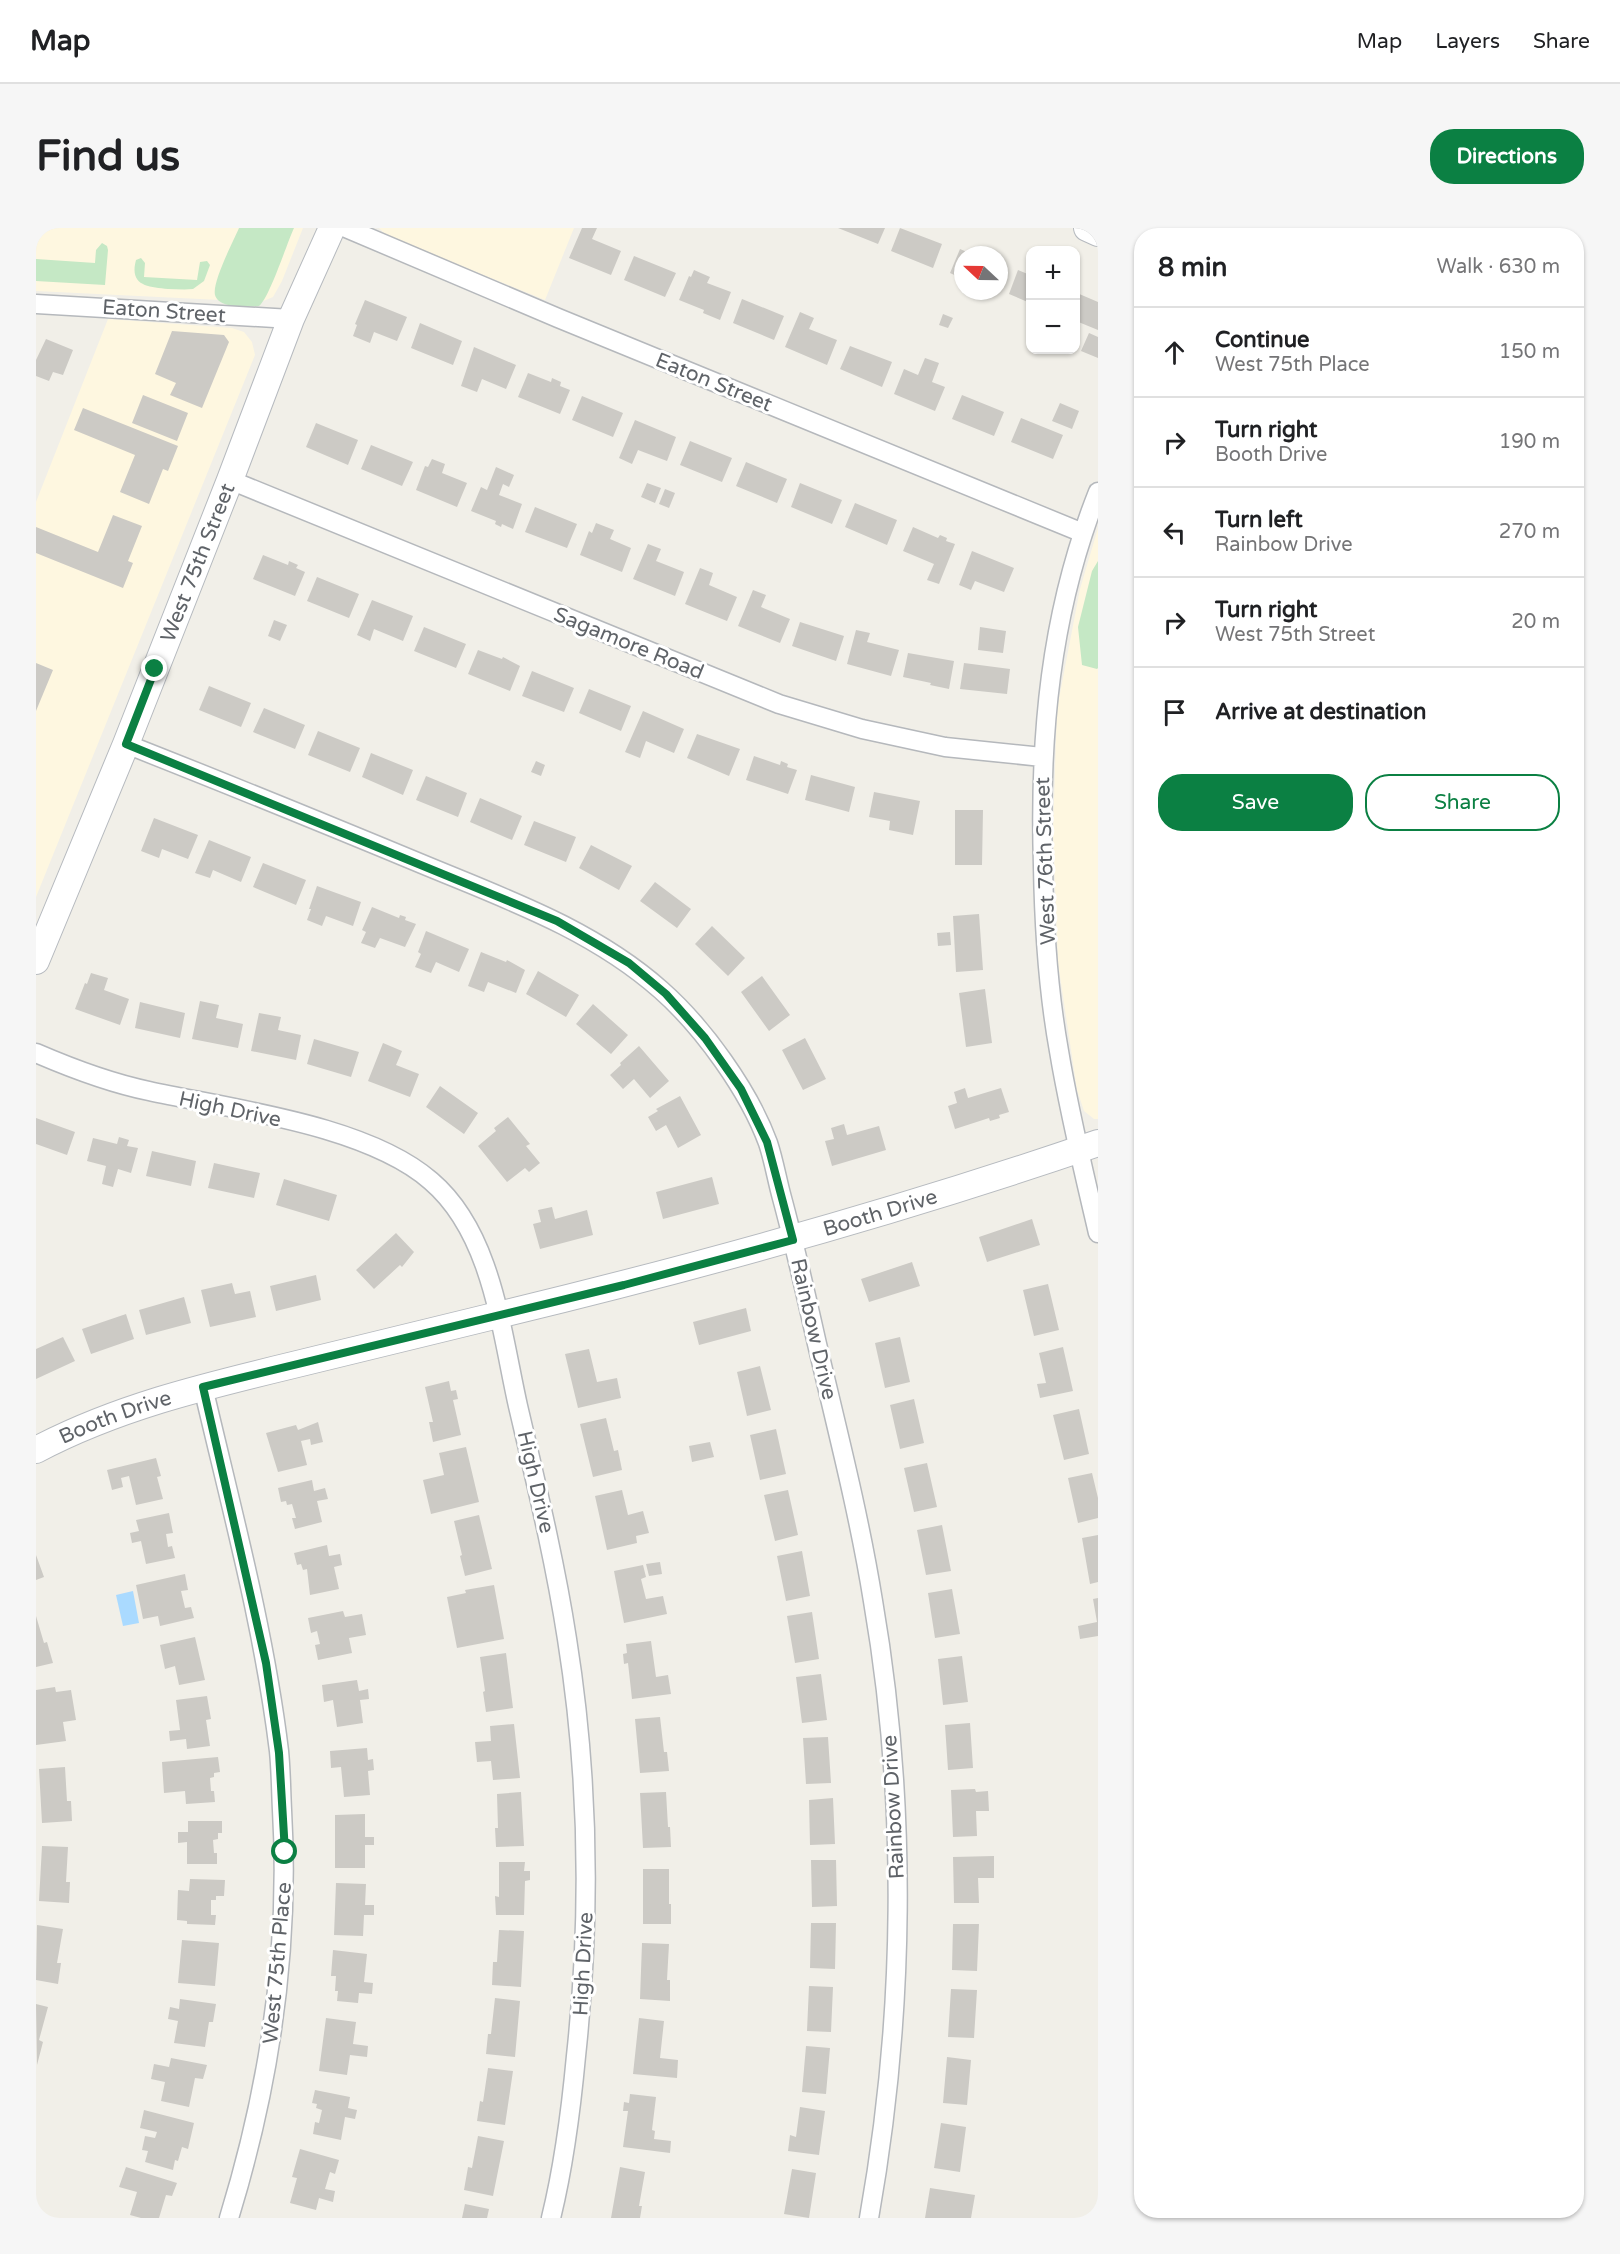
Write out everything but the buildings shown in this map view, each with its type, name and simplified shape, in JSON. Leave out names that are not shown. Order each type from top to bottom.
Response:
[{"type":"street","name":"West 75th Street","points":[[36,961],[126,744],[291,319],[332,228]]},
{"type":"street","name":"Eaton Street","points":[[346,228],[1083,534]]},
{"type":"street","points":[[1087,228],[1098,232]]},
{"type":"street","name":"Eaton Street","points":[[36,304],[291,319]]},
{"type":"street","name":"Sagamore Road","points":[[230,480],[780,704],[862,729],[945,747],[1042,757]]},
{"type":"street","name":"West 76th Street","points":[[1098,492],[1083,534],[1059,626],[1042,757],[1041,809],[1044,916],[1049,984],[1059,1051],[1088,1146],[1098,1233]]},
{"type":"street","name":"Rainbow Drive","points":[[126,744],[557,921],[629,963],[666,994],[705,1038],[741,1089],[767,1142],[793,1240],[856,1511],[874,1605],[889,1719],[896,1820],[897,1934],[892,2045],[878,2169],[869,2218]]},
{"type":"street","name":"High Drive","points":[[36,1053],[88,1075],[274,1117],[352,1138],[405,1163],[429,1178],[462,1215],[482,1254],[552,1553],[577,1715],[585,1811],[587,1877],[582,2002],[572,2103],[551,2218]]},
{"type":"street","name":"Booth Drive","points":[[36,1450],[121,1412],[203,1387],[624,1285],[793,1240],[916,1203],[1088,1146]]},
{"type":"street","name":"West 75th Place","points":[[203,1387],[266,1663],[279,1753],[285,1852],[284,1914],[275,2013],[263,2091],[243,2174],[229,2218]]},
{"type":"shaded area","points":[[36,228],[303,228],[282,281],[273,297],[261,302],[36,291]]},
{"type":"shaded area","points":[[379,228],[574,228],[545,300],[387,236]]},
{"type":"shaded area","points":[[108,319],[232,328],[244,332],[252,342],[255,355],[36,897],[36,502]]},
{"type":"shaded area","points":[[1098,528],[1098,1119],[1094,1119],[1084,1111],[1077,1090],[1058,963],[1053,832],[1057,709],[1080,589]]},
{"type":"green space","points":[[239,228],[294,228],[273,282],[259,306],[228,305],[218,300],[215,295],[220,272]]},
{"type":"green space","points":[[102,243],[107,246],[108,250],[105,285],[36,281],[36,259],[95,263],[96,250]]},
{"type":"green space","points":[[141,258],[145,263],[144,277],[197,280],[200,262],[207,261],[210,265],[204,281],[193,289],[168,289],[147,286],[138,280],[135,275],[136,260]]},
{"type":"green space","points":[[1098,561],[1097,669],[1082,665],[1078,627],[1092,571]]},
{"type":"water","points":[[133,1591],[139,1623],[123,1626],[116,1595]]},
{"type":"route","points":[[155,669],[126,744],[557,921],[629,963],[666,994],[705,1038],[741,1089],[767,1142],[793,1240],[624,1285],[203,1387],[266,1663],[279,1753],[285,1852]]}]
